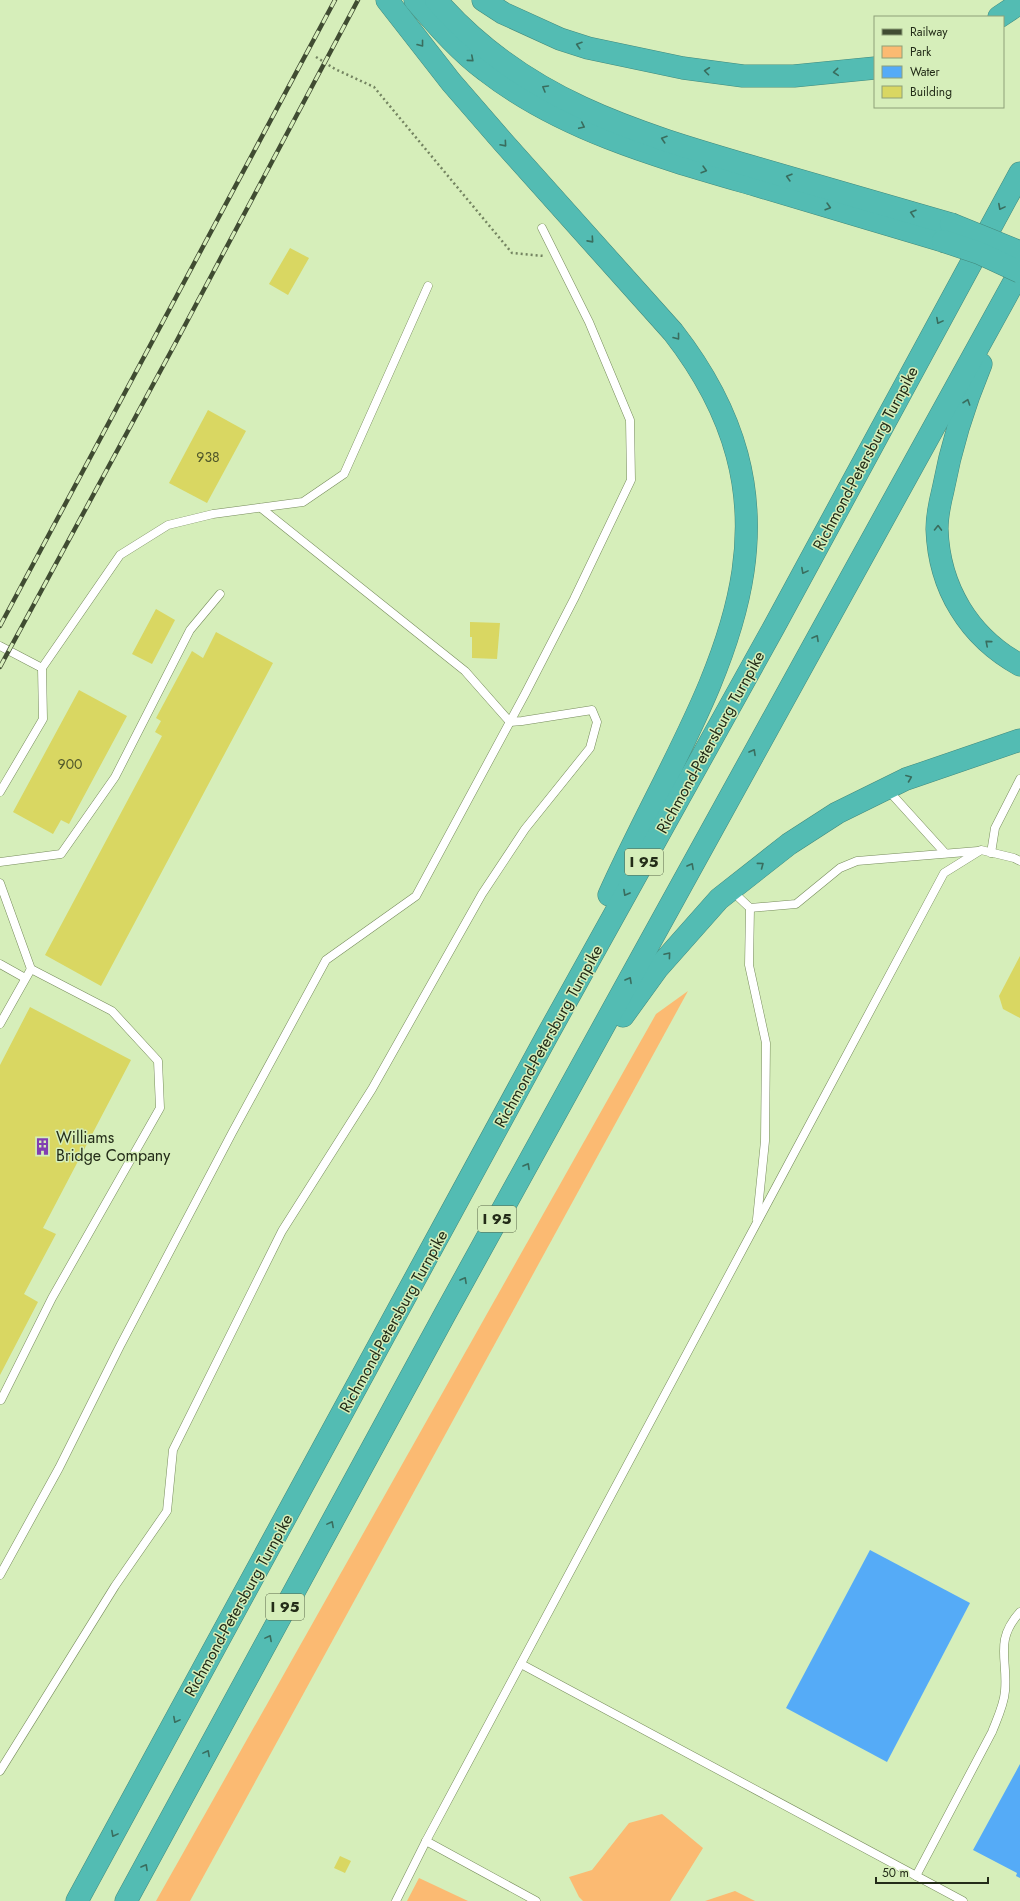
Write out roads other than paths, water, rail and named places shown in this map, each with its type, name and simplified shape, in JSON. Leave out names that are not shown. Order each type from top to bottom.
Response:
[{"type":"highway","points":[[415,0],[462,51],[486,71],[546,109],[605,137],[687,165],[1020,252]]},
{"type":"highway","points":[[436,0],[483,48],[515,71],[587,111],[622,125],[947,233],[979,253],[1020,272]]},
{"type":"highway","points":[[483,0],[503,13],[560,39],[588,48],[683,68],[743,76],[794,76],[874,68]]},
{"type":"highway","points":[[1000,16],[1020,2]]},
{"type":"highway","points":[[392,6],[456,88],[673,332],[692,356],[708,382],[721,408],[739,460],[745,490],[746,546],[742,575],[736,607],[721,657],[704,701],[610,893],[548,1034]]},
{"type":"highway","name":"Richmond-Petersburg Turnpike","points":[[77,1901],[548,1034],[774,627],[1020,173]]},
{"type":"highway","name":"I 95","points":[[126,1901],[441,1321],[550,1125],[774,714],[1020,272]]},
{"type":"highway","points":[[1020,278],[982,361],[961,418],[945,478],[937,528],[942,565],[954,599],[966,619],[982,638],[999,653],[1020,665]]},
{"type":"highway","points":[[550,1125],[617,1023],[657,969],[694,926],[730,889],[789,844],[837,813],[886,788],[940,767],[1020,740]]},
{"type":"lane","points":[[0,1575],[59,1468],[120,1346],[232,1133],[326,960],[416,896],[510,722],[574,599],[631,480],[630,420],[589,322],[542,228]]},
{"type":"lane","points":[[0,792],[43,719],[42,668],[120,555],[168,525],[213,514],[303,502],[344,474],[428,286]]},
{"type":"lane","points":[[261,508],[465,671],[510,722]]},
{"type":"lane","points":[[0,862],[61,854],[115,777],[190,630],[220,594]]},
{"type":"lane","points":[[0,646],[42,668]]},
{"type":"lane","points":[[0,1770],[115,1586],[167,1511],[173,1450],[282,1231],[372,1089],[482,894],[525,829],[590,748],[597,722],[592,710],[510,722]]},
{"type":"lane","points":[[991,853],[995,828],[1020,779]]},
{"type":"lane","points":[[886,788],[945,853]]},
{"type":"lane","points":[[396,1901],[426,1841],[944,873],[980,850]]},
{"type":"lane","points":[[750,908],[796,904],[840,868],[857,861],[980,850],[1014,858],[1020,861]]},
{"type":"lane","points":[[0,884],[31,969],[112,1011],[158,1061],[160,1108],[52,1298],[1,1400]]},
{"type":"lane","points":[[730,889],[750,908],[749,965],[766,1043],[765,1141],[757,1224]]},
{"type":"lane","points":[[0,964],[25,978]]},
{"type":"lane","points":[[0,1024],[31,969]]},
{"type":"lane","points":[[916,1876],[992,1732],[1002,1708],[1005,1691],[1003,1658],[1004,1639],[1010,1623],[1020,1612]]},
{"type":"lane","points":[[521,1664],[916,1876],[951,1898],[963,1901]]},
{"type":"lane","points":[[426,1841],[536,1901]]},
{"type":"water","points":[[870,1550],[970,1603],[887,1762],[786,1708]]},
{"type":"water","points":[[1020,1764],[1020,1878],[1016,1876],[1017,1873],[973,1850]]},
{"type":"railway","points":[[0,626],[335,0]]},
{"type":"railway","points":[[0,667],[175,344],[358,0]]},
{"type":"place","name":"Williams Bridge Company","points":[[43,1146]]}]
